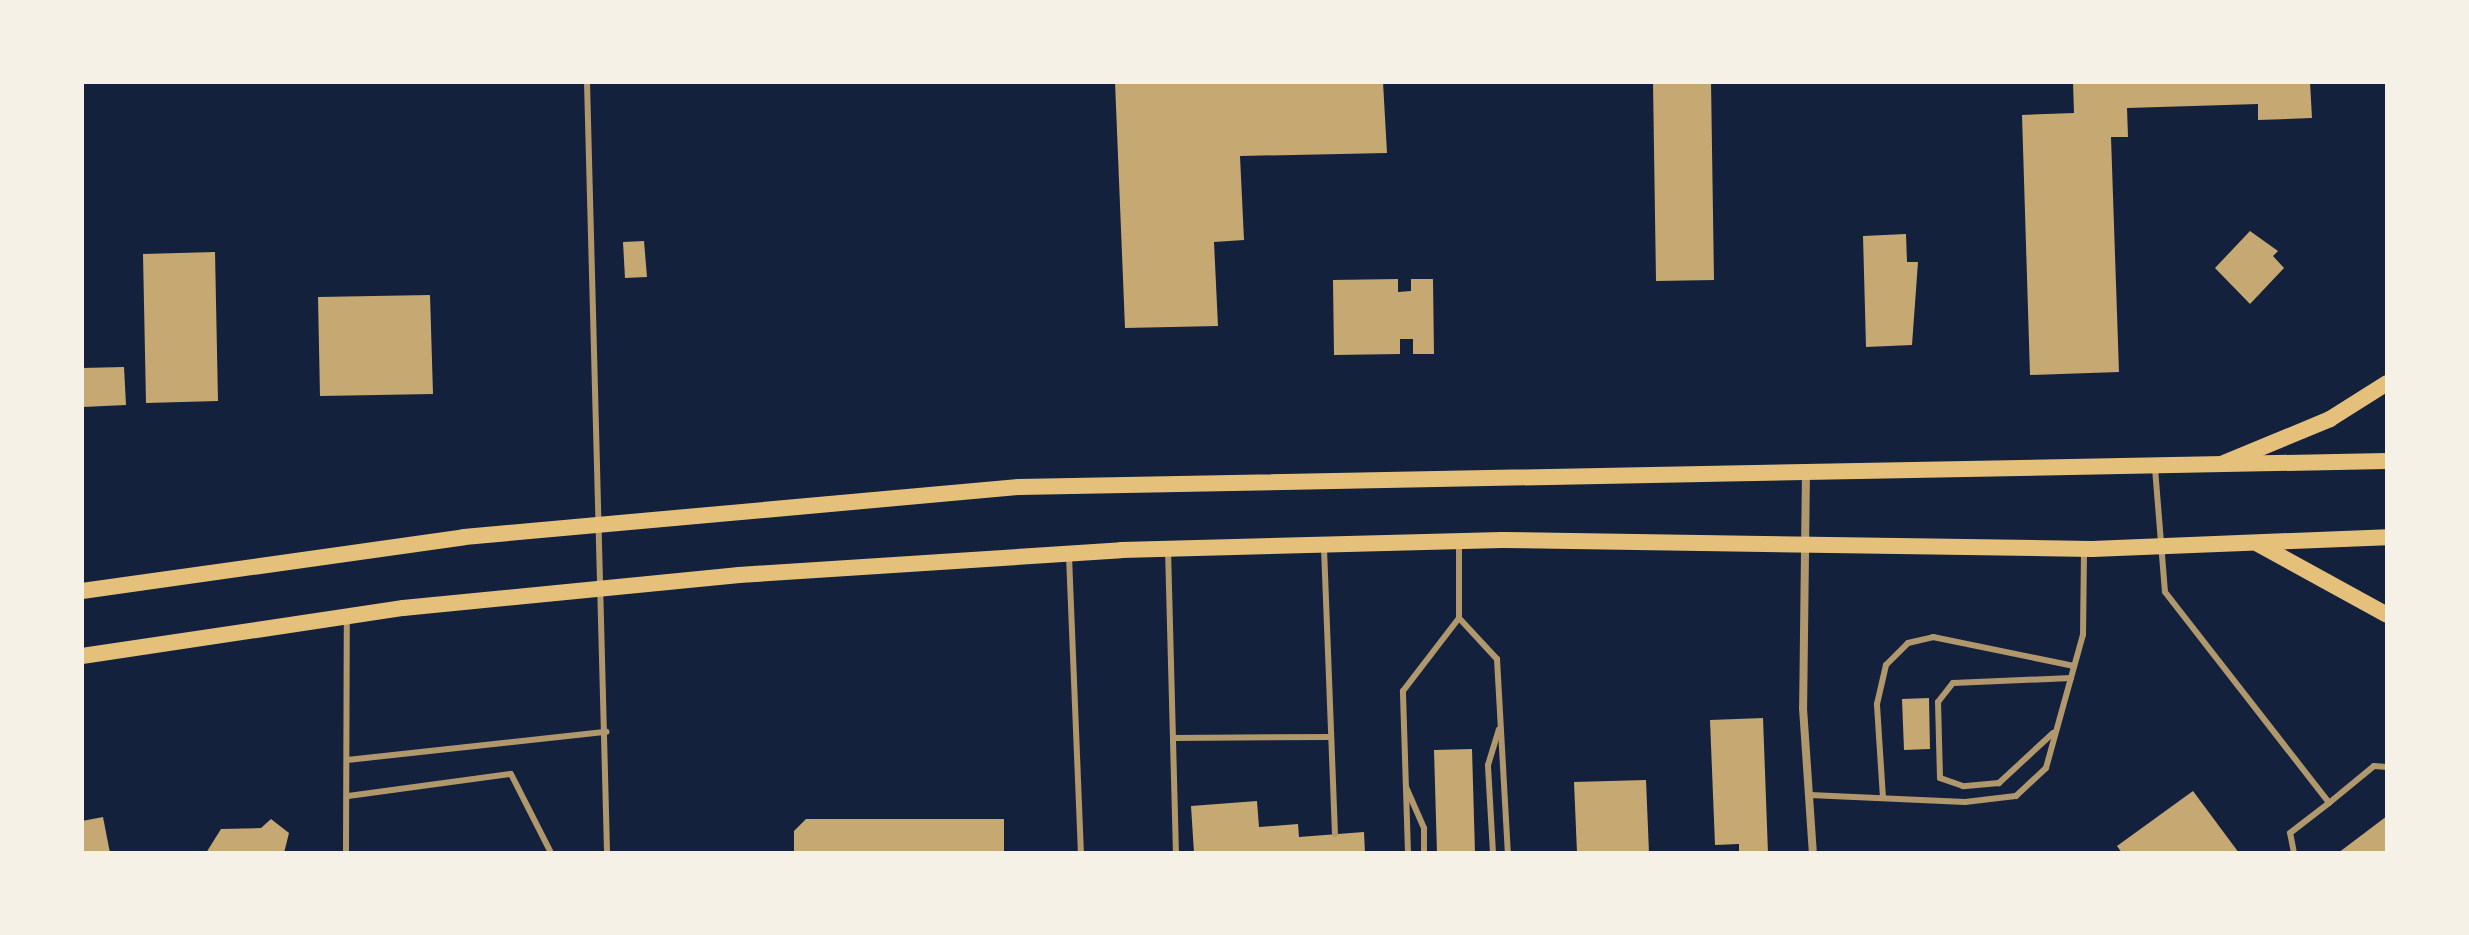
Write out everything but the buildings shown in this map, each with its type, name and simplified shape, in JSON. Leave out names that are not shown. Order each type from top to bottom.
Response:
[{"type":"main road","points":[[2211,468],[2330,419],[2387,383]]},
{"type":"main road","points":[[82,591],[598,524],[1019,487],[1806,471],[2211,468],[2387,461]]},
{"type":"main road","points":[[82,656],[347,616],[600,588],[1068,553],[1459,541],[2084,549],[2387,537]]},
{"type":"main road","points":[[2257,543],[2387,615]]},
{"type":"street","points":[[1806,471],[1804,547],[1813,853]]},
{"type":"lane","points":[[587,82],[607,853]]},
{"type":"lane","points":[[2155,468],[2156,547],[2165,592],[2329,803]]},
{"type":"lane","points":[[1408,853],[1403,691],[1459,618],[1459,541]]},
{"type":"lane","points":[[1324,544],[1335,834]]},
{"type":"lane","points":[[1168,549],[1176,853]]},
{"type":"lane","points":[[1810,795],[1883,798],[2016,796],[2046,768],[2083,635],[2084,549]]},
{"type":"lane","points":[[1068,553],[1081,853]]},
{"type":"lane","points":[[346,853],[347,616]]},
{"type":"lane","points":[[1459,618],[1497,659],[1508,853]]},
{"type":"lane","points":[[1883,798],[1877,704],[1886,665],[1908,643],[1933,637],[2074,666]]},
{"type":"lane","points":[[2056,731],[1999,783],[1963,786],[1940,778],[1938,702],[1953,683],[2071,678]]},
{"type":"lane","points":[[1493,853],[1488,765],[1500,725]]},
{"type":"lane","points":[[347,760],[606,732]]},
{"type":"lane","points":[[1173,738],[1331,737]]},
{"type":"lane","points":[[2294,853],[2290,833],[2374,766],[2387,767]]},
{"type":"lane","points":[[348,796],[511,774],[551,853]]},
{"type":"lane","points":[[1404,783],[1424,828],[1424,853]]}]
